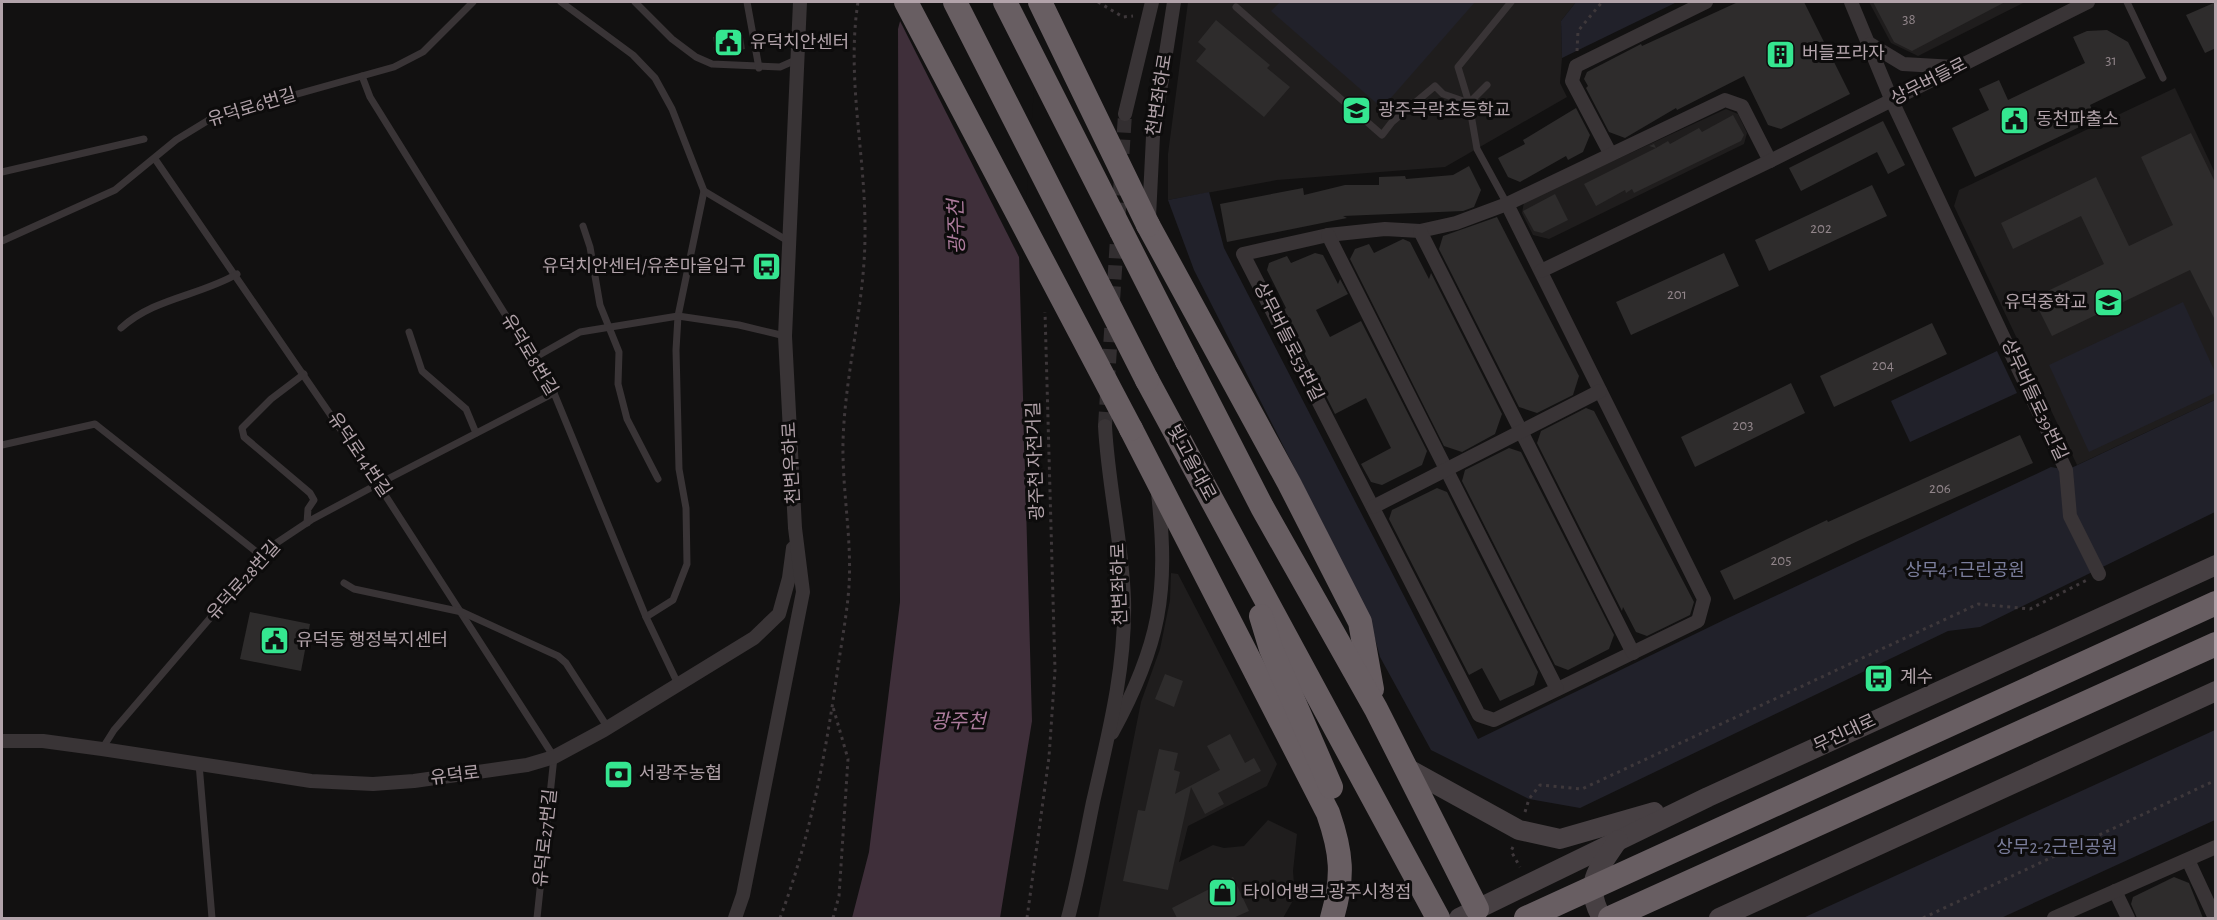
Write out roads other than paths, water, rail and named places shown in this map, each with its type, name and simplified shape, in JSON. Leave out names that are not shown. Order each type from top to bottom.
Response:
[{"type":"highway","points":[[906,2],[1131,429],[1156,482],[1259,675],[1328,813],[1337,839],[1341,863],[1340,893],[1332,918]]},
{"type":"highway","name":"빛고을대로","points":[[955,2],[1146,380],[1438,918]]},
{"type":"highway","points":[[1005,2],[1262,507],[1376,709],[1473,915]]},
{"type":"highway","points":[[1040,2],[1148,225],[1289,483],[1360,622],[1376,709]]},
{"type":"highway","points":[[1245,566],[1271,649],[1342,810],[1351,843],[1354,875],[1344,918]]},
{"type":"highway","name":"무진대로","points":[[1526,918],[2216,603]]},
{"type":"highway","points":[[1610,918],[2216,644]]},
{"type":"main road","name":"무진대로","points":[[1473,915],[1708,796],[2216,565]]},
{"type":"main road","points":[[1719,918],[2216,691]]},
{"type":"main road","points":[[1403,766],[1519,830],[1560,839],[1708,796]]},
{"type":"main road","points":[[1602,918],[1595,907],[1592,881],[1618,840]]},
{"type":"street","name":"천변우하로","points":[[735,918],[743,895],[799,623],[803,592],[795,528],[785,336],[795,68],[798,59],[800,2]]},
{"type":"street","name":"천변좌하로","points":[[1148,225],[1153,136],[1174,2]]},
{"type":"street","points":[[1610,153],[1572,81],[1576,66],[1706,2]]},
{"type":"street","name":"상무버들로39번길","points":[[1851,2],[1892,101],[2066,470],[2070,516],[2099,574]]},
{"type":"street","name":"상무버들로","points":[[1541,272],[1892,101],[2088,2]]},
{"type":"street","name":"천변좌하로","points":[[1125,114],[1151,8]]},
{"type":"street","points":[[1870,44],[1904,64],[1922,67],[1960,67]]},
{"type":"street","points":[[1507,204],[1725,100],[1742,106],[1770,161]]},
{"type":"street","name":"상무버들로53번길","points":[[1507,204],[1704,599],[1698,621],[1494,720],[1479,715],[1243,254],[1328,235],[1377,229],[1420,231],[1455,223],[1507,204]]},
{"type":"street","points":[[1420,231],[1633,653]]},
{"type":"street","points":[[1328,235],[1557,690]]},
{"type":"street","points":[[1373,507],[1600,391]]},
{"type":"street","name":"천변좌하로","points":[[1068,918],[1107,742],[1121,658],[1124,601],[1121,550],[1111,497],[1105,426]]},
{"type":"street","name":"천변좌하로","points":[[1107,742],[1147,662],[1162,598],[1164,546],[1156,482]]},
{"type":"street","name":"유덕로","points":[[2,741],[44,741],[311,781],[373,784],[501,770],[554,757],[608,728],[754,638],[778,614],[789,578],[795,528]]},
{"type":"street","points":[[2054,918],[2216,847]]},
{"type":"street","points":[[2188,860],[2215,918]]},
{"type":"street","points":[[2115,891],[2128,918]]},
{"type":"lane","name":"유덕로6번길","points":[[2,242],[115,190],[176,140],[212,118],[394,67],[423,52],[473,2]]},
{"type":"lane","points":[[561,2],[633,55],[655,78],[672,109],[704,191],[678,315],[676,350],[679,469],[686,508],[687,564],[673,600],[646,617]]},
{"type":"lane","points":[[635,2],[672,39],[696,57],[712,64],[759,68],[780,67],[798,59]]},
{"type":"lane","points":[[747,2],[759,68]]},
{"type":"lane","points":[[1507,204],[1477,149],[1469,103],[1458,67],[1511,2]]},
{"type":"lane","points":[[2127,2],[2163,78]]},
{"type":"lane","points":[[1236,7],[1382,135],[1392,122],[1434,86],[1443,94],[1469,103]]},
{"type":"lane","name":"유덕로8번길","points":[[362,75],[370,97],[554,393],[646,617],[678,684]]},
{"type":"lane","points":[[1469,103],[1487,85]]},
{"type":"lane","points":[[2,172],[144,139]]},
{"type":"lane","name":"유덕로14번길","points":[[155,159],[237,274],[378,484],[554,757]]},
{"type":"lane","points":[[704,191],[788,241]]},
{"type":"lane","points":[[583,226],[590,247],[600,305],[619,352],[618,384],[627,419],[658,479]]},
{"type":"lane","points":[[121,328],[167,300],[220,284],[237,274]]},
{"type":"lane","points":[[534,358],[580,332],[678,315],[740,325],[785,336]]},
{"type":"lane","points":[[409,332],[422,371],[466,409],[476,433]]},
{"type":"lane","points":[[304,374],[271,399],[242,428],[242,432],[244,437],[310,493],[314,500],[308,509],[307,523]]},
{"type":"lane","name":"유덕로28번길","points":[[102,749],[114,730],[272,546],[307,523],[378,484],[554,393]]},
{"type":"lane","points":[[2,445],[95,424],[263,557]]},
{"type":"lane","points":[[344,583],[354,589],[462,612],[558,656],[566,663],[608,728]]},
{"type":"lane","name":"유덕로27번길","points":[[537,918],[554,757]]},
{"type":"lane","points":[[199,764],[212,918]]},
{"type":"water","name":"광주천","points":[[905,2],[1019,253],[1032,721],[1000,918],[852,918],[869,852],[900,602],[898,29]]},
{"type":"tunnel","points":[[1105,426],[1125,114]]},
{"type":"place","name":"유덕치안센터","points":[[729,43]]},
{"type":"place","name":"버들프라자","points":[[1781,54]]},
{"type":"place","name":"광주극락초등학교","points":[[1357,111]]},
{"type":"place","name":"동천파출소","points":[[2015,120]]},
{"type":"place","name":"유덕치안센터/유촌마을입구","points":[[767,267]]},
{"type":"place","name":"유덕중학교","points":[[2108,303]]},
{"type":"place","name":"유덕동 행정복지센터","points":[[275,641]]},
{"type":"place","name":"계수","points":[[1879,678]]},
{"type":"place","name":"서광주농협","points":[[618,774]]},
{"type":"place","name":"타이어뱅크 광주시청점","points":[[1222,893]]},
{"type":"park label","name":"상무4-1근린공원","points":[[1965,571]]},
{"type":"park label","name":"상무2-2근린공원","points":[[2057,848]]}]
